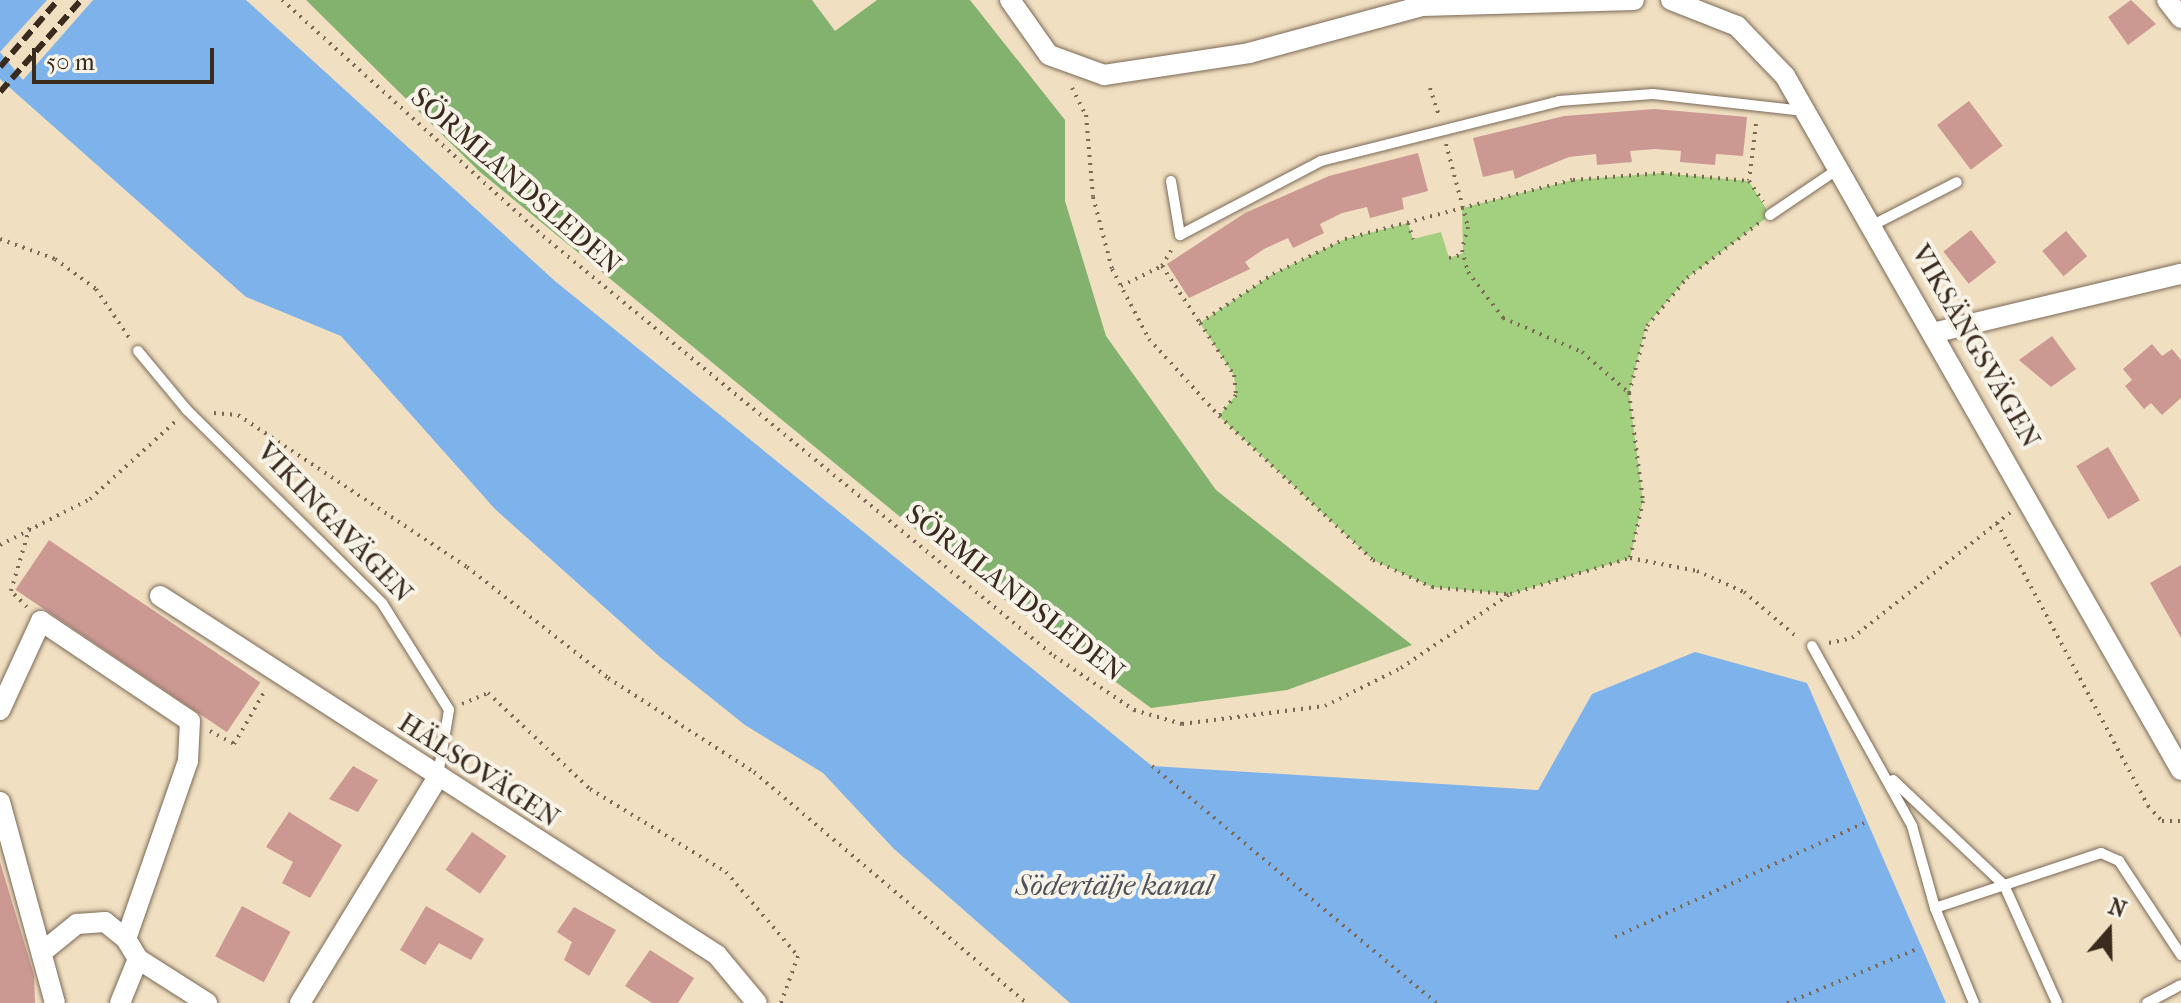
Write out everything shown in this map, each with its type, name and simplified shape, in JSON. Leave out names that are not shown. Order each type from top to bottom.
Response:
[{"type":"street","points":[[1010,0],[1049,55],[1104,75],[1249,53],[1422,6],[1634,0]]},
{"type":"street","name":"VIKSÄNGSVÄGEN","points":[[1671,0],[1737,26],[1785,76],[1937,332],[2181,770]]},
{"type":"street","points":[[2167,0],[2181,18]]},
{"type":"street","points":[[1937,332],[2181,274]]},
{"type":"street","name":"HÄLSOVÄGEN","points":[[160,596],[717,955],[757,1003]]},
{"type":"street","points":[[0,710],[41,621],[190,721],[188,761],[126,939]]},
{"type":"street","points":[[300,1003],[438,777]]},
{"type":"street","points":[[0,802],[46,949],[55,1003]]},
{"type":"street","points":[[46,949],[77,924],[105,922],[126,939],[138,959],[207,1003]]},
{"type":"street","points":[[120,1003],[138,959]]},
{"type":"lane","points":[[1171,181],[1180,235],[1321,161],[1559,101],[1653,94],[1806,111]]},
{"type":"lane","points":[[1770,215],[1840,168]]},
{"type":"lane","points":[[1873,225],[1957,182]]},
{"type":"lane","name":"VIKINGAVÄGEN","points":[[138,351],[187,410],[382,603],[449,710]]},
{"type":"lane","points":[[1812,646],[1887,773],[1912,826],[1935,908],[1974,1003]]},
{"type":"lane","points":[[438,777],[449,710]]},
{"type":"lane","points":[[1887,773],[2004,885],[2057,1003]]},
{"type":"lane","points":[[1935,908],[2101,853],[2119,861],[2181,955]]},
{"type":"lane","points":[[2147,1003],[2181,985]]},
{"type":"path","name":"SÖRMLANDSLEDEN","points":[[282,0],[543,236],[1054,656],[1134,710],[1182,724],[1325,706],[1401,668],[1510,594],[1630,558],[1697,571],[1744,592],[1779,628],[1812,646]]},
{"type":"path","points":[[1065,84],[1086,115],[1093,197],[1121,286],[1149,339],[1219,416],[1373,560],[1432,587],[1510,594]]},
{"type":"path","points":[[1430,88],[1462,208],[1464,254],[1503,318],[1582,352],[1629,393]]},
{"type":"path","points":[[1630,558],[1643,501],[1629,393],[1647,326],[1687,278],[1770,215],[1749,181],[1759,105]]},
{"type":"path","points":[[1200,323],[1273,274],[1345,239],[1462,208],[1573,180],[1662,173],[1749,181]]},
{"type":"path","points":[[1408,223],[1413,239]]},
{"type":"path","points":[[0,239],[55,259],[96,289],[138,351]]},
{"type":"path","points":[[1449,258],[1464,254]]},
{"type":"path","points":[[1121,286],[1162,266],[1234,375],[1236,395],[1219,416]]},
{"type":"path","points":[[0,545],[30,524],[90,499],[187,410],[238,415],[467,567],[608,678],[765,781],[1026,1003]]},
{"type":"path","points":[[1812,646],[1852,638],[1997,523],[2148,806],[2162,821],[2181,821]]},
{"type":"path","points":[[30,524],[11,591],[41,621]]},
{"type":"path","points":[[190,721],[234,744],[276,672]]},
{"type":"path","points":[[449,710],[488,693],[590,789],[726,872],[798,956],[781,1003]]},
{"type":"path","points":[[1152,766],[1436,1003]]},
{"type":"path","points":[[1615,937],[1868,821]]},
{"type":"path","points":[[1787,1003],[1917,949]]},
{"type":"green space","points":[[306,0],[812,0],[835,31],[877,0],[970,0],[1065,120],[1065,201],[1106,336],[1216,490],[1412,645],[1287,690],[1151,708],[971,575],[480,172]]},
{"type":"green space","points":[[1662,173],[1749,181],[1770,215],[1687,278],[1646,326],[1629,393],[1643,501],[1630,558],[1510,594],[1432,587],[1373,560],[1219,416],[1236,395],[1234,375],[1200,323],[1273,274],[1345,239],[1408,223],[1413,239],[1441,232],[1449,258],[1463,253],[1462,208],[1573,180]]},
{"type":"water","name":"Södertälje kanal","points":[[0,0],[246,0],[555,281],[1152,766],[1538,790],[1592,694],[1695,652],[1807,683],[1946,1003],[1070,1003],[894,849],[823,773],[745,725],[660,657],[495,509],[341,336],[246,297],[0,79]]},
{"type":"pier","points":[[47,0],[93,0],[23,80],[0,52]]},
{"type":"building","points":[[2131,0],[2156,24],[2128,45],[2108,17]]},
{"type":"building","points":[[1969,101],[2003,146],[1971,170],[1937,125]]},
{"type":"building","points":[[1655,109],[1747,117],[1743,156],[1716,154],[1715,165],[1680,162],[1681,151],[1630,151],[1632,162],[1597,165],[1596,154],[1569,157],[1515,179],[1513,170],[1483,177],[1473,138],[1564,116]]},
{"type":"building","points":[[1418,153],[1428,191],[1402,198],[1404,209],[1370,218],[1367,207],[1342,213],[1320,224],[1324,233],[1293,248],[1288,238],[1264,249],[1245,262],[1250,269],[1189,298],[1167,264],[1245,213],[1329,176]]},
{"type":"building","points":[[1971,230],[1996,262],[1969,284],[1943,252]]},
{"type":"building","points":[[2066,231],[2087,256],[2063,276],[2042,251]]},
{"type":"building","points":[[2052,336],[2076,369],[2051,387],[2019,360]]},
{"type":"building","points":[[2152,344],[2162,356],[2172,349],[2181,360],[2181,398],[2162,415],[2151,403],[2144,409],[2125,386],[2132,380],[2123,369]]},
{"type":"building","points":[[2108,447],[2140,500],[2108,519],[2076,466]]},
{"type":"building","points":[[49,540],[260,683],[227,732],[15,590]]},
{"type":"building","points":[[2181,565],[2181,638],[2150,583]]},
{"type":"building","points":[[353,766],[378,780],[358,812],[329,799]]},
{"type":"building","points":[[289,812],[342,845],[310,898],[282,883],[293,862],[266,847]]},
{"type":"building","points":[[472,832],[506,856],[480,894],[446,870]]},
{"type":"building","points":[[0,862],[34,975],[35,1003],[0,1003]]},
{"type":"building","points":[[242,906],[291,932],[264,982],[215,956]]},
{"type":"building","points":[[426,906],[484,939],[471,960],[439,943],[425,965],[400,950]]},
{"type":"building","points":[[574,907],[616,930],[589,976],[564,960],[572,942],[557,932]]},
{"type":"building","points":[[650,950],[694,978],[678,1003],[652,1003],[625,986]]},
{"type":"railway","points":[[0,67],[58,0]]},
{"type":"railway","points":[[0,92],[81,0]]}]
